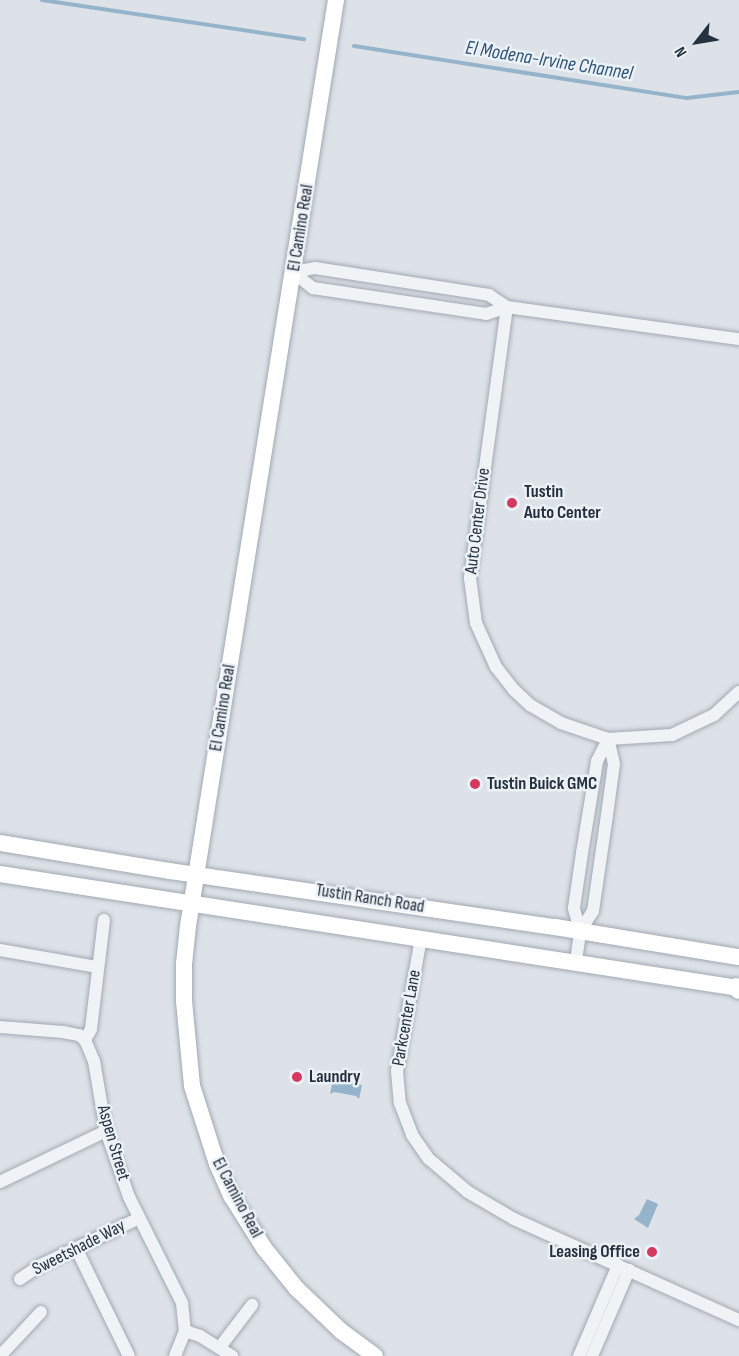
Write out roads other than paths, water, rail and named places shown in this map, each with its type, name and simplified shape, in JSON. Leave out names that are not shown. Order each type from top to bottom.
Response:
[{"type":"main road","name":"El Camino Real","points":[[336,0],[324,63],[184,963],[187,1058],[199,1112],[217,1164],[245,1220],[279,1269],[318,1311],[375,1356]]},
{"type":"main road","name":"Tustin Ranch Road","points":[[0,843],[739,957]]},
{"type":"main road","name":"Tustin Ranch Road","points":[[0,874],[576,961],[738,988]]},
{"type":"street","points":[[293,272],[315,268],[489,295],[507,307],[739,339]]},
{"type":"street","points":[[293,272],[313,288],[486,314],[507,307]]},
{"type":"street","name":"Auto Center Drive","points":[[507,307],[471,563],[471,598],[476,623],[496,667],[514,690],[530,705],[561,723],[608,739],[672,735],[714,715],[739,692]]},
{"type":"street","points":[[576,961],[580,931],[574,908],[597,761],[608,739]]},
{"type":"street","points":[[580,931],[592,911],[607,815],[614,764],[608,739]]},
{"type":"street","points":[[0,1027],[63,1032],[79,1035],[85,1040],[91,1029],[104,920]]},
{"type":"street","name":"Parkcenter Lane","points":[[421,938],[397,1071],[400,1103],[412,1135],[429,1159],[482,1201],[514,1219],[739,1320]]},
{"type":"street","points":[[0,951],[97,967]]},
{"type":"street","name":"Aspen Street","points":[[85,1040],[94,1061],[106,1131],[139,1218],[182,1303],[185,1331],[175,1356]]},
{"type":"street","points":[[0,1182],[106,1131]]},
{"type":"street","name":"Sweetshade Way","points":[[20,1279],[39,1266],[139,1218]]},
{"type":"street","points":[[76,1248],[129,1356]]},
{"type":"street","points":[[579,1356],[624,1268]]},
{"type":"street","points":[[592,1356],[624,1268]]},
{"type":"street","points":[[220,1347],[252,1305]]},
{"type":"street","points":[[0,1356],[41,1312]]},
{"type":"street","points":[[185,1331],[220,1347],[232,1356]]},
{"type":"water","points":[[333,1080],[362,1085],[359,1099],[356,1096],[334,1092],[330,1094]]},
{"type":"water","points":[[647,1199],[658,1204],[648,1228],[634,1219],[639,1215]]},
{"type":"waterway","name":"El Modena-Irvine Channel","points":[[42,0],[304,39]]},
{"type":"waterway","name":"El Modena-Irvine Channel","points":[[354,46],[687,98],[739,92]]},
{"type":"place","name":"Tustin Auto Center","points":[[512,503]]},
{"type":"place","name":"Tustin Buick GMC","points":[[475,784]]},
{"type":"place","name":"Laundry","points":[[297,1077]]},
{"type":"place","name":"Leasing Office","points":[[652,1252]]}]
